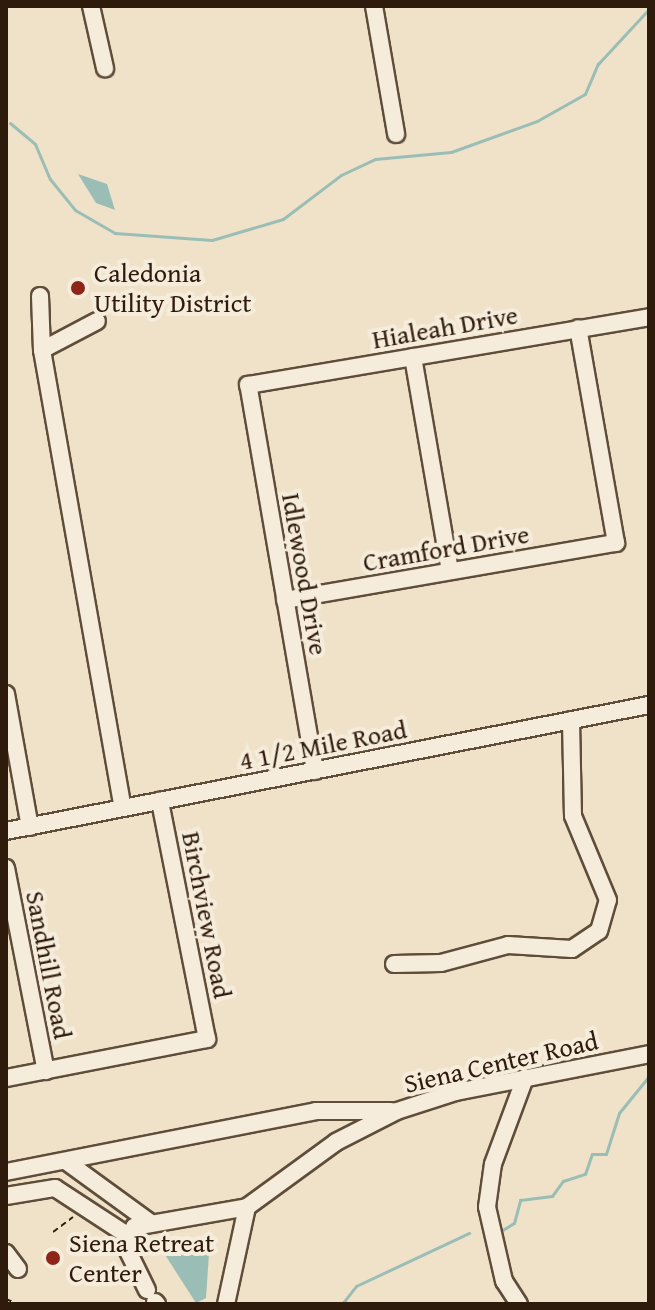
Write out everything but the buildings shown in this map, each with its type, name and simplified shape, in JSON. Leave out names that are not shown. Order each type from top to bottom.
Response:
[{"type":"street","points":[[91,6],[105,68]]},
{"type":"street","points":[[374,6],[396,134]]},
{"type":"street","points":[[40,296],[42,350],[123,808]]},
{"type":"street","name":"Hialeah Drive","points":[[248,385],[649,317]]},
{"type":"street","points":[[42,350],[97,321]]},
{"type":"street","name":"Cramford Drive","points":[[285,600],[616,543],[578,328]]},
{"type":"street","points":[[413,357],[450,571]]},
{"type":"street","name":"Idlewood Drive","points":[[248,385],[315,771]]},
{"type":"street","points":[[6,694],[30,827]]},
{"type":"street","name":"4 1/2 Mile Road","points":[[6,831],[649,705]]},
{"type":"street","points":[[394,964],[441,963],[508,945],[572,949],[599,931],[608,900],[573,816],[571,720]]},
{"type":"street","name":"Birchview Road","points":[[46,1071],[207,1039],[160,801]]},
{"type":"street","name":"Sandhill Road","points":[[6,868],[46,1071]]},
{"type":"street","name":"Siena Center Road","points":[[123,1239],[151,1223],[247,1207],[336,1142],[397,1111],[525,1078],[649,1054]]},
{"type":"street","points":[[6,1078],[46,1071]]},
{"type":"street","points":[[519,1304],[504,1281],[487,1207],[493,1164],[525,1078]]},
{"type":"street","points":[[6,1172],[316,1111],[397,1111]]},
{"type":"street","points":[[67,1162],[151,1223]]},
{"type":"street","points":[[6,1196],[55,1188],[123,1239],[153,1299]]},
{"type":"street","points":[[226,1304],[247,1207]]},
{"type":"street","points":[[6,1253],[18,1269]]},
{"type":"path","points":[[53,1232],[80,1211]]},
{"type":"path","points":[[106,1246],[123,1239]]},
{"type":"path","points":[[95,1281],[123,1261]]},
{"type":"path","points":[[6,1299],[17,1304]]},
{"type":"water","points":[[78,174],[107,184],[115,210],[96,203]]},
{"type":"water","points":[[210,1239],[206,1298],[196,1303],[160,1247]]},
{"type":"waterway","points":[[10,123],[35,144],[50,179],[75,210],[115,233],[212,240],[283,219],[341,175],[375,159],[451,152],[537,121],[585,94],[598,64],[649,9]]},
{"type":"waterway","points":[[501,1231],[514,1223],[520,1200],[552,1196],[563,1181],[585,1174],[592,1154],[606,1154],[619,1113],[649,1076]]},
{"type":"waterway","points":[[342,1304],[356,1286],[469,1233]]},
{"type":"place","name":"Caledonia Utility District","points":[[78,288]]},
{"type":"place","name":"Siena Retreat Center","points":[[53,1258]]}]
